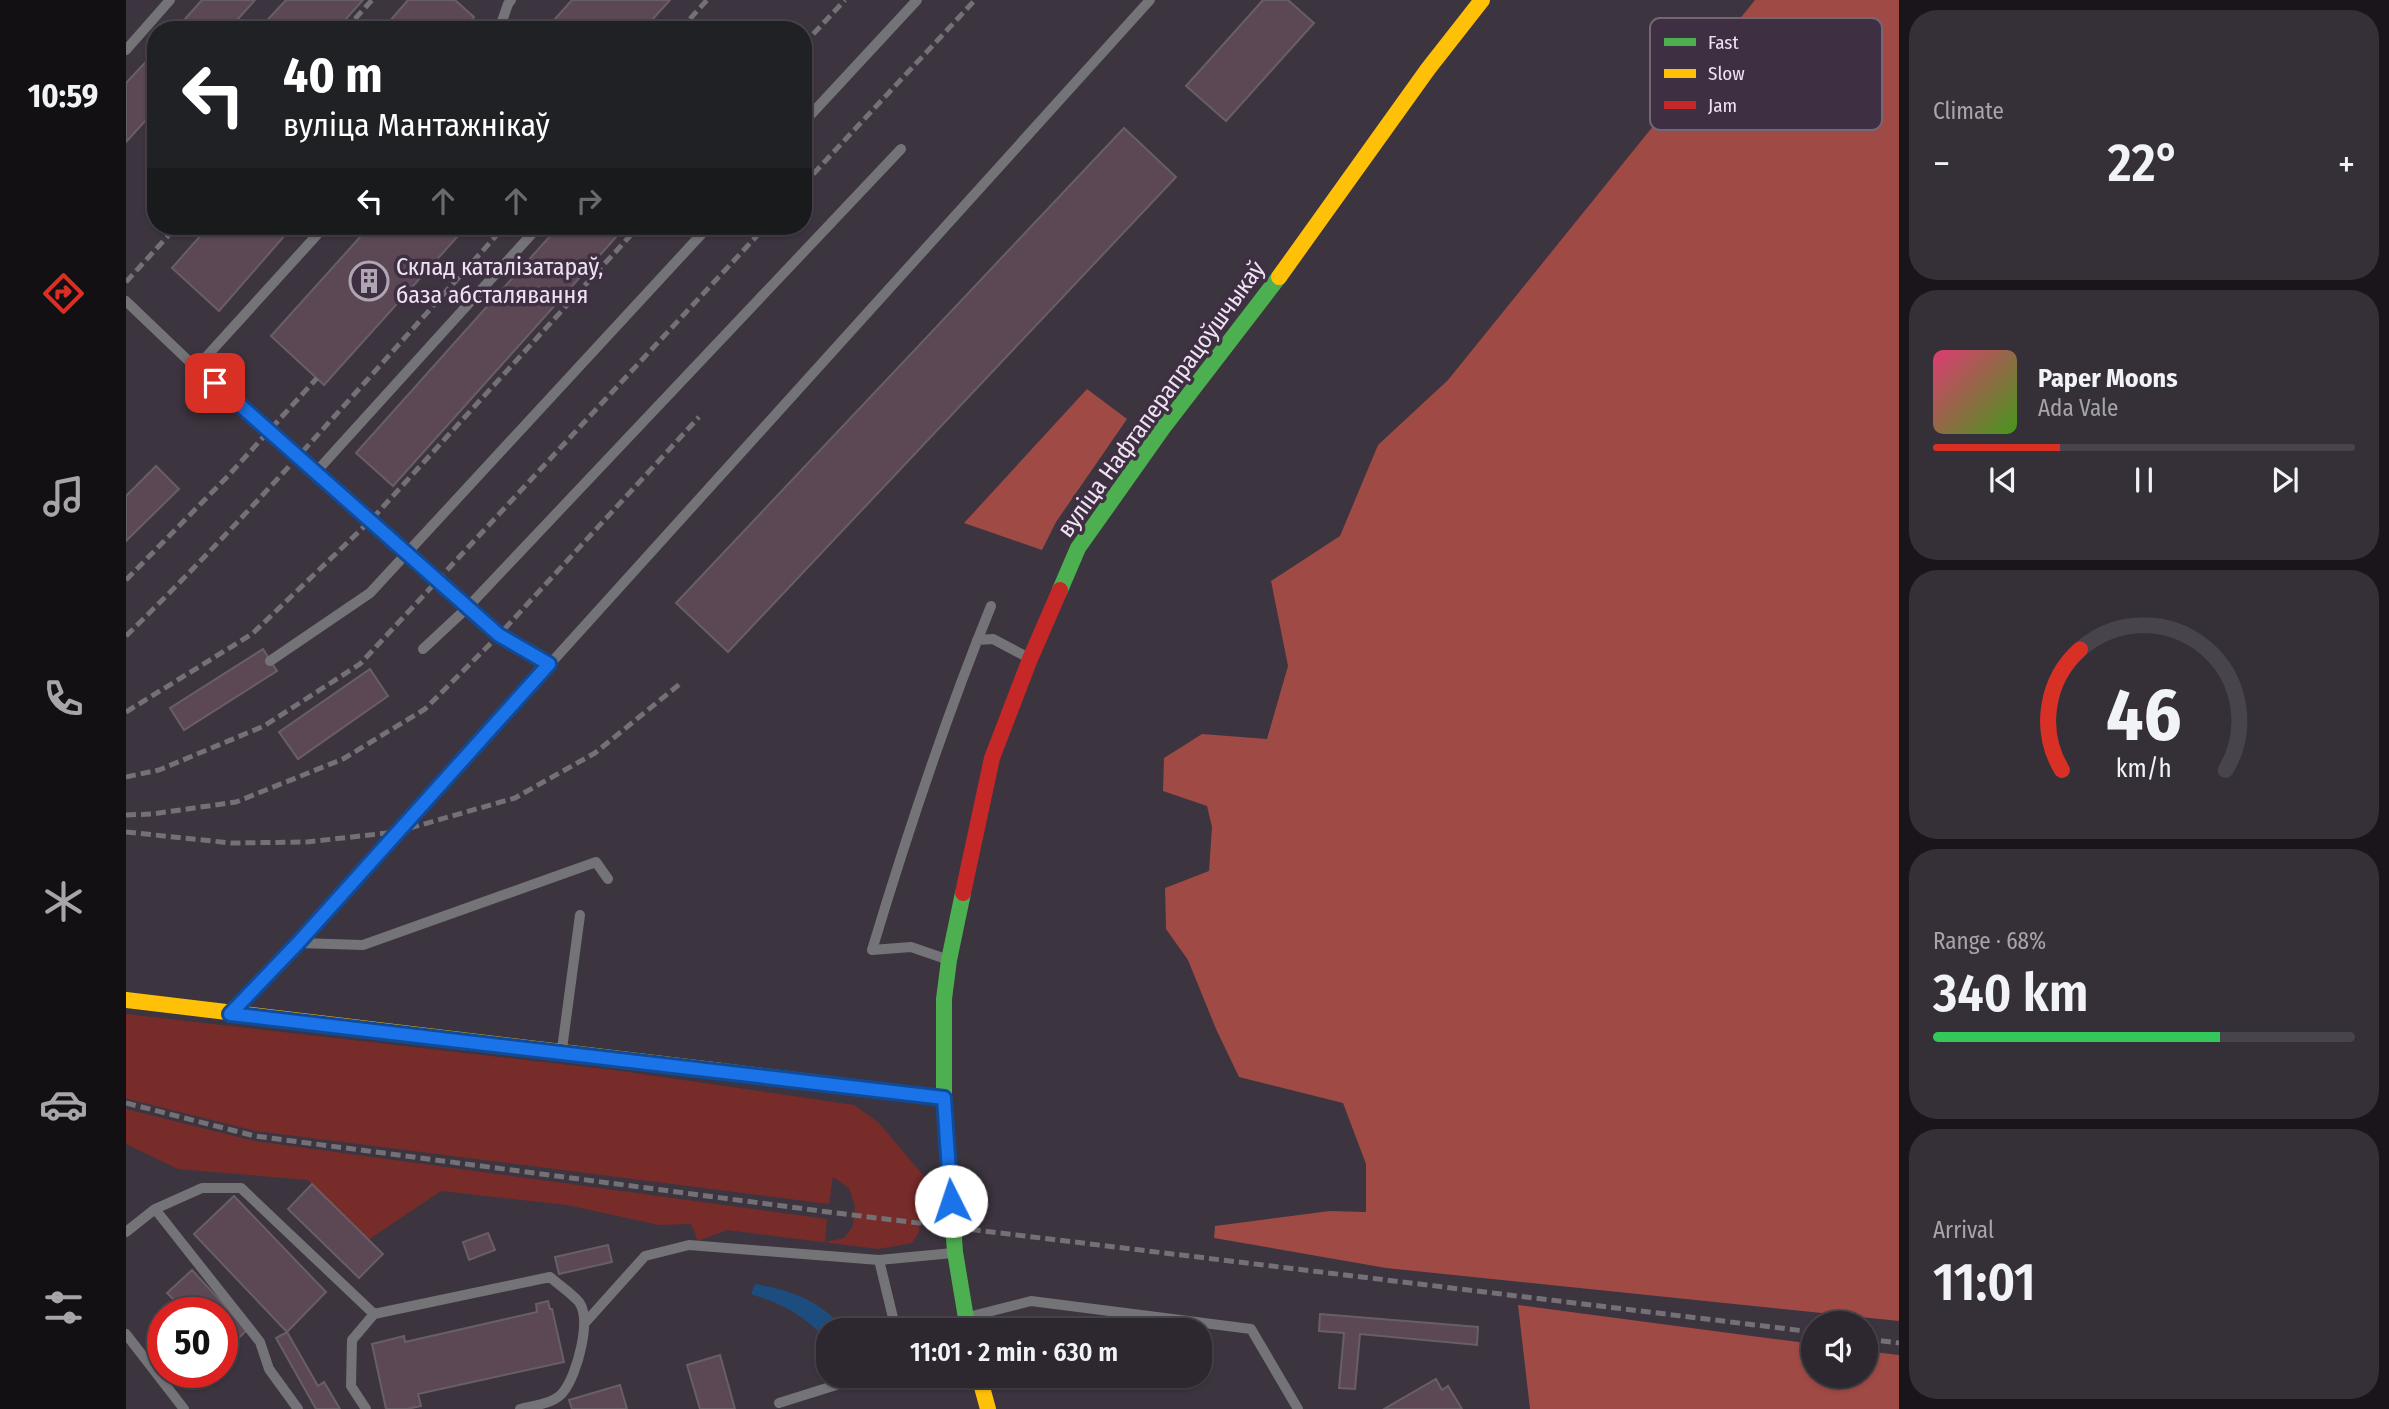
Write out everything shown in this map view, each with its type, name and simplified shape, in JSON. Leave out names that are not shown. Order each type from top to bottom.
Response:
[{"type":"street","name":"вуліца Нафтаперапрацоўшчыкаў","points":[[966,1318],[955,1252],[944,1098],[944,999],[949,960],[992,758],[1030,659],[1078,548],[1163,428],[1272,286],[1428,69],[1482,0]]},
{"type":"street","points":[[126,1000],[944,1098]]},
{"type":"street","points":[[982,1388],[988,1409]]},
{"type":"lane","points":[[152,21],[170,0]]},
{"type":"lane","points":[[502,21],[511,0]]},
{"type":"lane","points":[[812,114],[917,0]]},
{"type":"lane","points":[[230,1014],[298,943],[1150,0]]},
{"type":"lane","points":[[126,50],[147,26]]},
{"type":"lane","points":[[423,649],[467,608],[901,149]]},
{"type":"lane","points":[[196,368],[317,235]]},
{"type":"lane","points":[[316,472],[531,235]]},
{"type":"lane","points":[[270,661],[370,593],[701,235]]},
{"type":"lane","points":[[126,301],[196,368],[467,608],[499,635],[549,664]]},
{"type":"lane","points":[[949,960],[911,947],[872,950],[935,755],[990,606]]},
{"type":"lane","points":[[977,640],[993,639],[1030,659]]},
{"type":"lane","points":[[298,943],[363,944],[596,862],[608,879]]},
{"type":"lane","points":[[562,1052],[580,915]]},
{"type":"lane","points":[[126,1232],[155,1209],[202,1188],[241,1188],[374,1314]]},
{"type":"lane","points":[[155,1209],[260,1342],[269,1369],[298,1409]]},
{"type":"lane","points":[[584,1324],[645,1256],[690,1245],[879,1260],[955,1252]]},
{"type":"lane","points":[[879,1260],[893,1318]]},
{"type":"lane","points":[[366,1409],[351,1386],[352,1340],[374,1314],[550,1277],[580,1303],[584,1324],[578,1363],[564,1392],[551,1405],[520,1409]]},
{"type":"lane","points":[[984,1318],[1031,1301],[1165,1318]]},
{"type":"lane","points":[[1212,1324],[1251,1329],[1298,1409]]},
{"type":"lane","points":[[126,1334],[184,1409]]},
{"type":"lane","points":[[779,1402],[825,1388]]},
{"type":"shaded area","points":[[1755,0],[1899,0],[1899,1321],[1878,1319],[1878,1311],[1802,1311],[1386,1268],[1214,1238],[1215,1226],[1330,1211],[1366,1212],[1366,1164],[1343,1103],[1239,1077],[1188,960],[1166,929],[1165,888],[1209,871],[1212,827],[1207,806],[1163,791],[1164,758],[1202,734],[1267,739],[1288,666],[1271,581],[1340,536],[1378,445],[1448,380],[1650,130],[1882,130],[1882,18],[1740,18]]},
{"type":"shaded area","points":[[1087,389],[1127,419],[1056,522],[1042,550],[964,523]]},
{"type":"shaded area","points":[[126,1014],[621,1071],[854,1105],[878,1122],[923,1175],[919,1232],[912,1243],[878,1249],[727,1230],[698,1241],[691,1224],[659,1225],[567,1205],[441,1191],[368,1240],[308,1180],[178,1169],[126,1144],[126,1109],[254,1141],[827,1219],[825,1242],[844,1238],[853,1226],[855,1206],[849,1188],[833,1177],[829,1204],[256,1131],[132,1100],[126,1098]]},
{"type":"shaded area","points":[[1518,1305],[1801,1342],[1801,1388],[1878,1388],[1878,1352],[1899,1355],[1899,1409],[1530,1409]]},
{"type":"water","points":[[755,1284],[781,1290],[804,1298],[834,1318],[816,1318],[816,1330],[793,1312],[751,1294]]},
{"type":"building","points":[[202,0],[255,0],[236,21],[183,21]]},
{"type":"building","points":[[286,0],[363,0],[344,21],[266,21]]},
{"type":"building","points":[[408,0],[455,0],[474,17],[471,21],[390,21]]},
{"type":"building","points":[[572,0],[670,0],[651,21],[553,21]]},
{"type":"building","points":[[1263,0],[1288,0],[1314,23],[1226,121],[1186,86]]},
{"type":"building","points":[[147,61],[147,119],[126,142],[126,83]]},
{"type":"building","points":[[1124,128],[1176,177],[728,652],[676,603]]},
{"type":"building","points":[[201,235],[285,235],[219,311],[172,268]]},
{"type":"building","name":"Склад каталізатараў, база абсталявання","points":[[362,235],[459,235],[324,385],[271,336]]},
{"type":"building","points":[[551,235],[618,235],[393,486],[356,453]]},
{"type":"building","points":[[156,466],[179,489],[126,541],[126,496]]},
{"type":"building","points":[[263,649],[277,671],[184,730],[170,708]]},
{"type":"building","points":[[370,669],[388,696],[298,759],[279,732]]},
{"type":"building","points":[[312,1184],[383,1254],[359,1278],[288,1209]]},
{"type":"building","points":[[234,1196],[326,1292],[287,1332],[194,1234]]},
{"type":"building","points":[[488,1233],[495,1250],[469,1260],[463,1242]]},
{"type":"building","points":[[608,1245],[612,1262],[559,1274],[555,1257]]},
{"type":"building","points":[[192,1270],[217,1297],[171,1297],[167,1293]]},
{"type":"building","points":[[548,1301],[564,1362],[418,1394],[421,1406],[386,1409],[372,1344],[404,1336],[405,1342],[537,1312],[536,1304]]},
{"type":"building","points":[[1320,1314],[1478,1327],[1477,1345],[1360,1334],[1355,1389],[1339,1388],[1344,1333],[1319,1331]]},
{"type":"building","points":[[238,1320],[247,1330],[238,1339]]},
{"type":"building","points":[[287,1332],[318,1386],[324,1382],[340,1409],[316,1409],[276,1338]]},
{"type":"building","points":[[720,1355],[735,1409],[700,1409],[687,1365]]},
{"type":"building","points":[[1436,1379],[1442,1390],[1448,1386],[1462,1409],[1384,1409]]},
{"type":"building","points":[[620,1385],[627,1409],[572,1409],[569,1400]]},
{"type":"railway","points":[[353,21],[372,0]]},
{"type":"railway","points":[[688,21],[707,0]]},
{"type":"railway","points":[[812,35],[845,0]]},
{"type":"railway","points":[[812,175],[975,0]]},
{"type":"railway","points":[[126,282],[169,235]]},
{"type":"railway","points":[[126,636],[224,537],[497,235]]},
{"type":"railway","points":[[126,712],[252,634],[371,520],[631,235]]},
{"type":"railway","points":[[126,777],[159,770],[264,726],[360,664],[758,235]]},
{"type":"railway","points":[[126,580],[228,476],[317,378]]},
{"type":"railway","points":[[126,815],[236,802],[343,759],[425,709],[499,635],[699,417]]},
{"type":"railway","points":[[126,832],[231,843],[307,842],[396,832],[515,798],[595,753],[681,683]]},
{"type":"railway","points":[[126,1103],[255,1136],[828,1212],[1801,1331]]},
{"type":"railway","points":[[1878,1340],[1899,1343]]},
{"type":"traffic: fast","points":[[1060,590],[1078,548],[1163,428],[1279,277]]},
{"type":"traffic: fast","points":[[963,893],[944,999],[944,1098],[955,1252],[966,1318]]},
{"type":"traffic: fast","points":[[722,1071],[944,1098]]},
{"type":"traffic: slow","points":[[1279,277],[1428,69],[1482,0]]},
{"type":"traffic: slow","points":[[126,1000],[722,1071]]},
{"type":"traffic: slow","points":[[982,1388],[988,1409]]},
{"type":"traffic: jam","points":[[963,893],[992,758],[1060,590]]},
{"type":"place","name":"Склад каталізатараў, база абсталявання","points":[[369,281]]},
{"type":"route","points":[[215,383],[499,635],[549,664],[298,943],[230,1014],[944,1098],[951,1201]]}]
